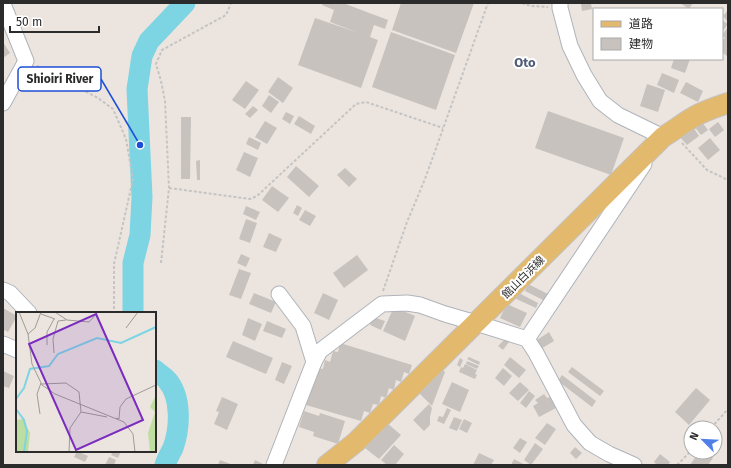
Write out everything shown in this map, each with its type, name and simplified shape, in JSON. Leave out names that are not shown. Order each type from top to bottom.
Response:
[{"type":"main road","name":"館山白浜線","points":[[327,465],[356,442],[434,363],[667,134],[693,117],[728,103]]},
{"type":"street","points":[[3,4],[26,61],[3,103]]},
{"type":"street","points":[[527,339],[667,134],[618,114],[600,101],[584,75],[570,46],[560,6]]},
{"type":"street","points":[[3,290],[10,293],[28,312]]},
{"type":"street","points":[[279,294],[303,326],[314,362]]},
{"type":"street","points":[[274,465],[314,362],[320,352],[382,304],[407,303],[420,305],[527,339],[574,425],[590,443],[609,454],[634,465]]},
{"type":"street","points":[[3,344],[16,350]]},
{"type":"path","points":[[161,263],[169,188],[165,101],[156,64],[162,50],[226,15],[231,3]]},
{"type":"path","points":[[382,304],[383,289],[488,3]]},
{"type":"path","points":[[522,3],[531,6],[560,6]]},
{"type":"path","points":[[26,61],[98,98],[113,109],[126,139],[133,179],[114,264],[114,312]]},
{"type":"path","points":[[169,188],[250,199],[257,196],[356,104],[366,102],[443,128]]},
{"type":"path","points":[[667,134],[707,170],[728,180]]},
{"type":"path","points":[[718,420],[728,409]]},
{"type":"building","points":[[323,3],[343,3],[388,20],[385,29],[374,25],[370,37],[378,40],[361,88],[298,65],[315,18],[359,33],[330,22],[334,10],[322,5]]},
{"type":"building","points":[[401,3],[474,3],[456,53],[392,30]]},
{"type":"building","points":[[591,3],[592,9],[582,11],[581,4]]},
{"type":"building","points":[[680,3],[693,3],[690,8]]},
{"type":"building","points":[[728,10],[728,22],[723,16]]},
{"type":"building","points":[[723,21],[728,24],[723,31]]},
{"type":"building","points":[[728,27],[728,57],[723,53],[723,40],[725,38],[723,34]]},
{"type":"building","points":[[391,32],[455,55],[436,110],[372,87]]},
{"type":"building","points":[[3,42],[10,53],[3,58]]},
{"type":"building","points":[[674,60],[690,60],[685,73],[671,68]]},
{"type":"building","points":[[662,73],[679,80],[674,93],[657,85]]},
{"type":"building","points":[[278,77],[293,88],[283,103],[268,92]]},
{"type":"building","points":[[246,81],[259,90],[245,109],[232,100]]},
{"type":"building","points":[[686,82],[703,91],[698,102],[680,93]]},
{"type":"building","points":[[647,84],[665,90],[658,112],[640,106]]},
{"type":"building","points":[[269,95],[279,102],[271,113],[262,106]]},
{"type":"building","points":[[253,106],[258,110],[250,118],[245,114]]},
{"type":"building","points":[[548,111],[624,138],[611,175],[535,148]]},
{"type":"building","points":[[286,112],[294,116],[290,124],[282,119]]},
{"type":"building","points":[[299,116],[315,126],[311,134],[294,124]]},
{"type":"building","points":[[181,117],[191,117],[190,179],[181,179]]},
{"type":"building","points":[[265,121],[277,128],[267,144],[255,137]]},
{"type":"building","points":[[701,121],[708,130],[701,135],[694,126]]},
{"type":"building","points":[[718,122],[724,130],[715,137],[709,129]]},
{"type":"building","points":[[693,127],[699,136],[687,145],[679,136]]},
{"type":"building","points":[[249,137],[261,143],[258,150],[246,144]]},
{"type":"building","points":[[710,138],[720,150],[708,160],[698,148]]},
{"type":"building","points":[[244,152],[258,158],[250,177],[236,170]]},
{"type":"building","points":[[200,160],[200,180],[197,180],[196,161]]},
{"type":"building","points":[[296,166],[319,186],[309,197],[287,177]]},
{"type":"building","points":[[345,168],[357,179],[349,187],[337,175]]},
{"type":"building","points":[[272,186],[289,198],[278,212],[262,200]]},
{"type":"building","points":[[297,205],[302,208],[298,216],[293,213]]},
{"type":"building","points":[[246,206],[260,212],[256,220],[243,214]]},
{"type":"building","points":[[305,210],[316,216],[310,226],[299,220]]},
{"type":"building","points":[[246,219],[257,223],[250,243],[239,239]]},
{"type":"building","points":[[269,233],[282,239],[276,252],[263,247]]},
{"type":"building","points":[[241,254],[250,258],[246,267],[237,263]]},
{"type":"building","points":[[357,255],[368,270],[344,288],[333,273]]},
{"type":"building","points":[[239,269],[251,273],[241,299],[229,295]]},
{"type":"building","points":[[528,284],[548,294],[545,301],[525,291]]},
{"type":"building","points":[[517,292],[538,303],[536,308],[514,298]]},
{"type":"building","points":[[254,293],[276,302],[271,313],[249,304]]},
{"type":"building","points":[[323,293],[338,300],[329,320],[314,313]]},
{"type":"building","points":[[507,304],[527,313],[520,327],[500,318]]},
{"type":"building","points":[[394,307],[415,316],[405,341],[383,331]]},
{"type":"building","points":[[3,308],[16,315],[16,318],[8,332],[5,330],[3,333]]},
{"type":"building","points":[[373,317],[385,321],[381,330],[370,325]]},
{"type":"building","points":[[248,318],[262,324],[255,341],[242,335]]},
{"type":"building","points":[[267,321],[286,329],[282,338],[263,331]]},
{"type":"building","points":[[549,332],[554,341],[539,350],[534,342]]},
{"type":"building","points":[[505,339],[509,342],[503,350],[498,346]]},
{"type":"building","points":[[233,341],[273,358],[266,374],[226,357]]},
{"type":"building","points":[[340,343],[412,365],[409,374],[404,372],[401,382],[396,380],[394,390],[389,388],[386,398],[381,396],[379,405],[373,404],[370,413],[364,411],[361,421],[306,405],[318,368],[323,369],[325,360],[330,362],[333,351],[338,352]]},
{"type":"building","points":[[469,357],[480,362],[479,365],[467,359]]},
{"type":"building","points":[[510,357],[526,370],[519,378],[504,365]]},
{"type":"building","points":[[460,358],[463,360],[460,367],[457,365]]},
{"type":"building","points":[[467,361],[479,366],[477,369],[466,364]]},
{"type":"building","points":[[282,362],[292,366],[284,384],[275,380]]},
{"type":"building","points":[[465,364],[477,370],[475,379],[459,372],[461,367],[463,368]]},
{"type":"building","points":[[439,367],[445,372],[432,406],[416,390]]},
{"type":"building","points":[[572,367],[604,391],[600,396],[568,372]]},
{"type":"building","points":[[503,368],[512,376],[504,386],[495,378]]},
{"type":"building","points":[[3,371],[14,376],[9,388],[3,386]]},
{"type":"building","points":[[562,375],[596,401],[592,407],[558,381]]},
{"type":"building","points":[[452,382],[469,390],[460,412],[442,404]]},
{"type":"building","points":[[520,382],[529,390],[518,401],[509,393]]},
{"type":"building","points":[[696,388],[710,400],[693,420],[684,420],[675,412]]},
{"type":"building","points":[[529,391],[535,396],[526,408],[520,403]]},
{"type":"building","points":[[544,394],[547,398],[550,397],[556,408],[539,417],[533,406],[538,403],[535,400]]},
{"type":"building","points":[[222,397],[238,404],[227,430],[214,424],[219,412],[216,411]]},
{"type":"building","points":[[429,404],[432,408],[430,425],[424,431],[413,420]]},
{"type":"building","points":[[447,408],[451,410],[444,424],[437,421],[439,416],[443,417]]},
{"type":"building","points":[[304,411],[319,416],[320,413],[345,421],[338,444],[313,436],[314,432],[299,427]]},
{"type":"building","points":[[454,417],[462,420],[457,431],[449,428]]},
{"type":"building","points":[[464,419],[472,423],[467,433],[459,429]]},
{"type":"building","points":[[387,423],[401,435],[379,459],[365,448]]},
{"type":"building","points":[[547,423],[556,429],[545,445],[535,438]]},
{"type":"building","points":[[520,438],[527,442],[520,453],[513,448]]},
{"type":"building","points":[[535,443],[543,449],[531,465],[524,460]]},
{"type":"building","points":[[394,445],[404,454],[395,465],[387,465],[381,460]]},
{"type":"building","points":[[575,447],[582,453],[576,459],[570,453]]},
{"type":"building","points":[[76,452],[88,456],[85,462],[74,457]]},
{"type":"building","points":[[112,452],[121,452],[118,458],[111,455]]},
{"type":"building","points":[[479,453],[494,460],[491,465],[473,465]]},
{"type":"building","points":[[660,454],[670,462],[668,465],[657,465],[654,462]]},
{"type":"building","points":[[109,457],[116,460],[114,465],[105,465]]},
{"type":"building","points":[[514,459],[525,465],[511,465]]},
{"type":"building","points":[[220,460],[233,465],[218,465]]},
{"type":"building","points":[[255,460],[265,465],[253,465]]},
{"type":"building","points":[[693,460],[712,460],[708,465],[690,465]]},
{"type":"waterway","points":[[133,312],[133,263],[140,235],[142,197],[137,89],[142,56],[149,41],[185,3]]},
{"type":"waterway","points":[[156,371],[166,379],[172,387],[178,413],[177,432],[173,448],[165,465]]},
{"type":"place","name":"Shioiri River","points":[[140,145]]},
{"type":"district","name":"Oto","points":[[525,62]]}]
